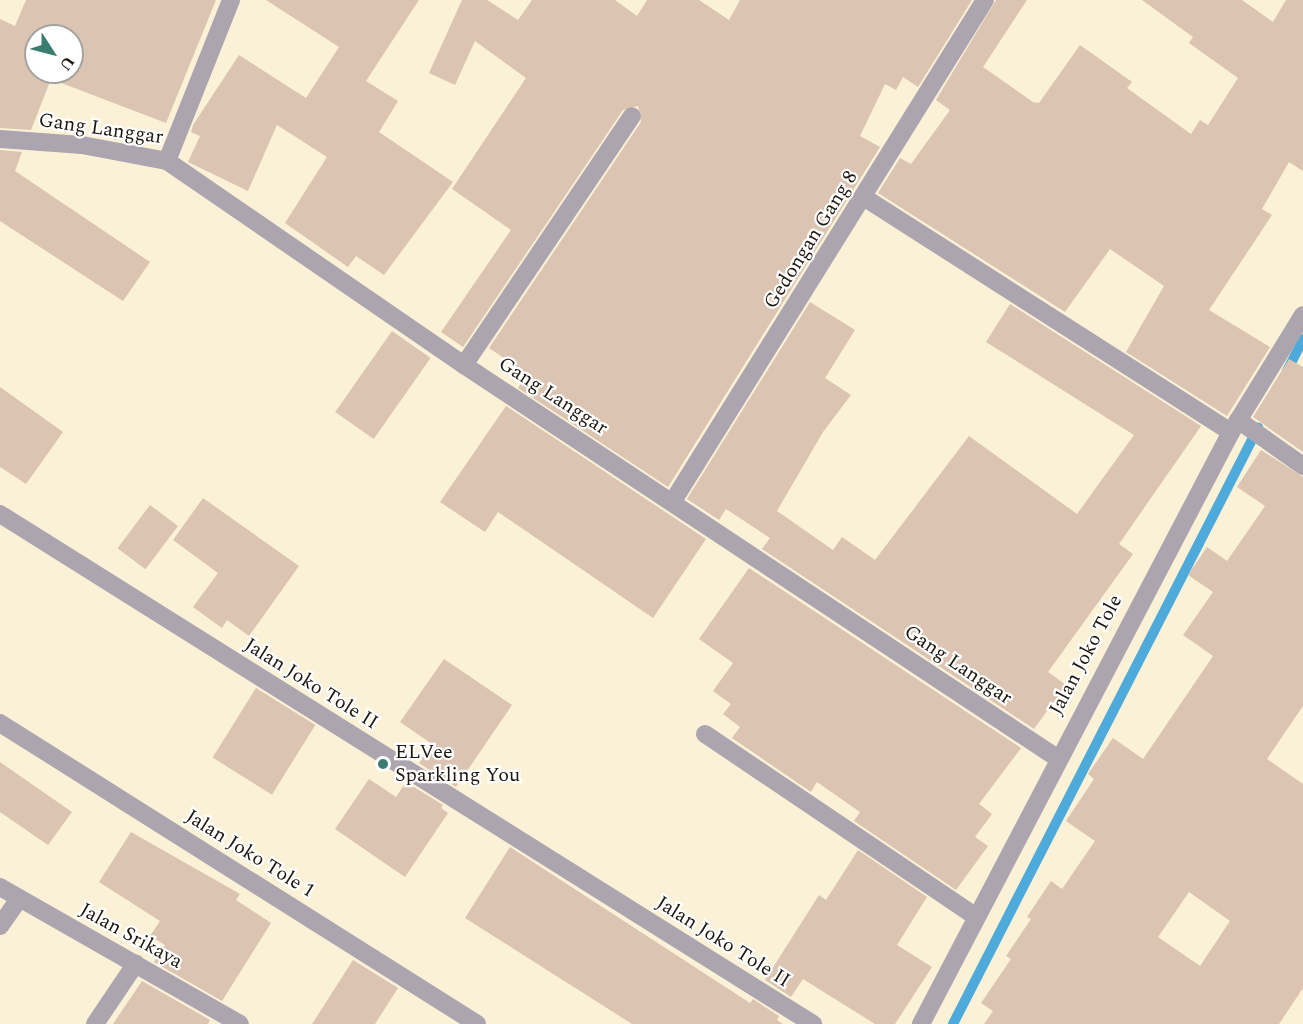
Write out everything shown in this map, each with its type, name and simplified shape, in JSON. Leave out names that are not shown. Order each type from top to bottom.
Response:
[{"type":"street","points":[[167,161],[231,0]]},
{"type":"street","name":"Gedongan Gang 8","points":[[673,501],[865,198],[985,0]]},
{"type":"street","points":[[464,365],[632,116]]},
{"type":"street","name":"Gang Langgar","points":[[0,139],[82,145],[167,161],[464,365],[673,501],[1057,758]]},
{"type":"street","points":[[865,198],[1239,426],[1263,437],[1303,466]]},
{"type":"street","name":"Jalan Joko Tole","points":[[921,1024],[1057,758],[1239,426],[1303,315]]},
{"type":"street","name":"Jalan Joko Tole II","points":[[0,514],[813,1024]]},
{"type":"street","name":"Jalan Joko Tole 1","points":[[0,723],[477,1024]]},
{"type":"street","points":[[705,734],[975,916]]},
{"type":"street","name":"Jalan Srikaya","points":[[0,887],[240,1024]]},
{"type":"street","points":[[0,926],[19,899]]},
{"type":"street","points":[[95,1024],[136,963]]},
{"type":"building","points":[[26,0],[216,0],[166,123],[64,84],[84,84],[84,24],[24,24],[24,84],[49,84],[31,130],[0,128],[0,19],[15,26]]},
{"type":"building","points":[[266,0],[419,0],[366,81],[398,101],[379,132],[453,182],[384,275],[356,256],[348,267],[285,223],[327,157],[277,125],[248,191],[188,162],[200,136],[191,132],[193,125],[239,55],[306,98],[339,47]]},
{"type":"building","points":[[462,0],[487,0],[518,20],[532,0],[615,0],[637,16],[647,0],[699,0],[729,20],[740,0],[972,0],[918,87],[903,77],[896,90],[885,84],[860,136],[880,147],[668,487],[518,388],[527,374],[489,348],[641,122],[638,106],[623,110],[463,347],[441,332],[511,230],[452,189],[526,78],[475,41],[455,85],[429,73]]},
{"type":"building","points":[[996,0],[1027,0],[983,67],[1033,102],[1039,103],[1080,45],[1132,82],[1127,88],[1191,134],[1200,120],[1208,125],[1238,78],[1189,43],[1193,37],[1142,0],[1242,0],[1273,22],[1286,0],[1303,0],[1303,171],[1289,162],[1262,209],[1272,215],[1209,310],[1270,347],[1227,416],[1126,352],[1164,286],[1110,249],[1065,312],[878,193],[900,158],[911,164],[950,110],[936,100]]},
{"type":"building","points":[[0,150],[22,152],[15,171],[150,262],[123,301],[0,221]]},
{"type":"building","points":[[810,302],[855,330],[825,378],[851,395],[823,432],[777,511],[833,550],[842,537],[875,560],[969,436],[1077,514],[1134,435],[986,342],[1010,304],[1201,426],[1119,544],[1133,554],[1048,672],[1066,685],[1034,729],[762,549],[770,538],[726,509],[719,520],[687,499]]},
{"type":"building","points":[[392,331],[431,358],[374,439],[335,412]]},
{"type":"building","points":[[1289,359],[1303,367],[1303,452],[1253,417]]},
{"type":"building","points":[[0,387],[63,432],[26,484],[0,467]]},
{"type":"building","points":[[506,406],[706,539],[653,618],[498,512],[485,532],[440,502]]},
{"type":"building","points":[[1261,450],[1303,477],[1303,706],[1267,759],[1303,784],[1303,988],[1279,1024],[984,1024],[993,1011],[981,1003],[1011,959],[1006,956],[1031,919],[1027,917],[1051,881],[1062,889],[1095,841],[1066,821],[1094,779],[1088,774],[1113,738],[1143,759],[1213,656],[1183,635],[1213,592],[1188,575],[1207,547],[1227,561],[1265,506],[1237,487]],"holes":[[[1189,892],[1230,921],[1200,966],[1158,937]]]},
{"type":"building","points":[[203,498],[299,566],[249,636],[227,620],[222,628],[193,607],[218,573],[173,540]]},
{"type":"building","points":[[150,505],[178,526],[145,569],[118,548]]},
{"type":"building","points":[[749,568],[1021,748],[979,804],[992,814],[975,837],[988,846],[956,890],[854,821],[860,812],[817,782],[811,792],[732,738],[740,727],[723,714],[731,704],[713,691],[733,663],[699,639]]},
{"type":"building","points":[[444,659],[512,705],[456,787],[419,763],[432,744],[400,722]]},
{"type":"building","points":[[256,688],[315,725],[272,795],[213,758]]},
{"type":"building","points":[[0,762],[72,812],[48,845],[0,812]]},
{"type":"building","points":[[369,779],[396,797],[406,782],[443,805],[441,808],[448,813],[405,877],[335,829]]},
{"type":"building","points":[[131,832],[240,894],[236,900],[271,923],[222,1001],[154,962],[165,945],[150,936],[160,921],[99,882]]},
{"type":"building","points":[[510,847],[750,1003],[753,999],[779,1016],[777,1020],[783,1024],[632,1024],[465,918]]},
{"type":"building","points":[[858,850],[927,897],[897,945],[932,967],[895,1024],[875,1024],[803,979],[791,997],[765,980],[819,895],[826,900]]},
{"type":"building","points":[[353,960],[398,988],[375,1024],[312,1024]]},
{"type":"building","points":[[142,981],[210,1020],[208,1024],[113,1024]]},
{"type":"waterway","points":[[1287,371],[1303,339]]},
{"type":"waterway","points":[[953,1024],[1258,428]]},
{"type":"place","name":"ELVee Sparkling You","points":[[383,764]]}]
